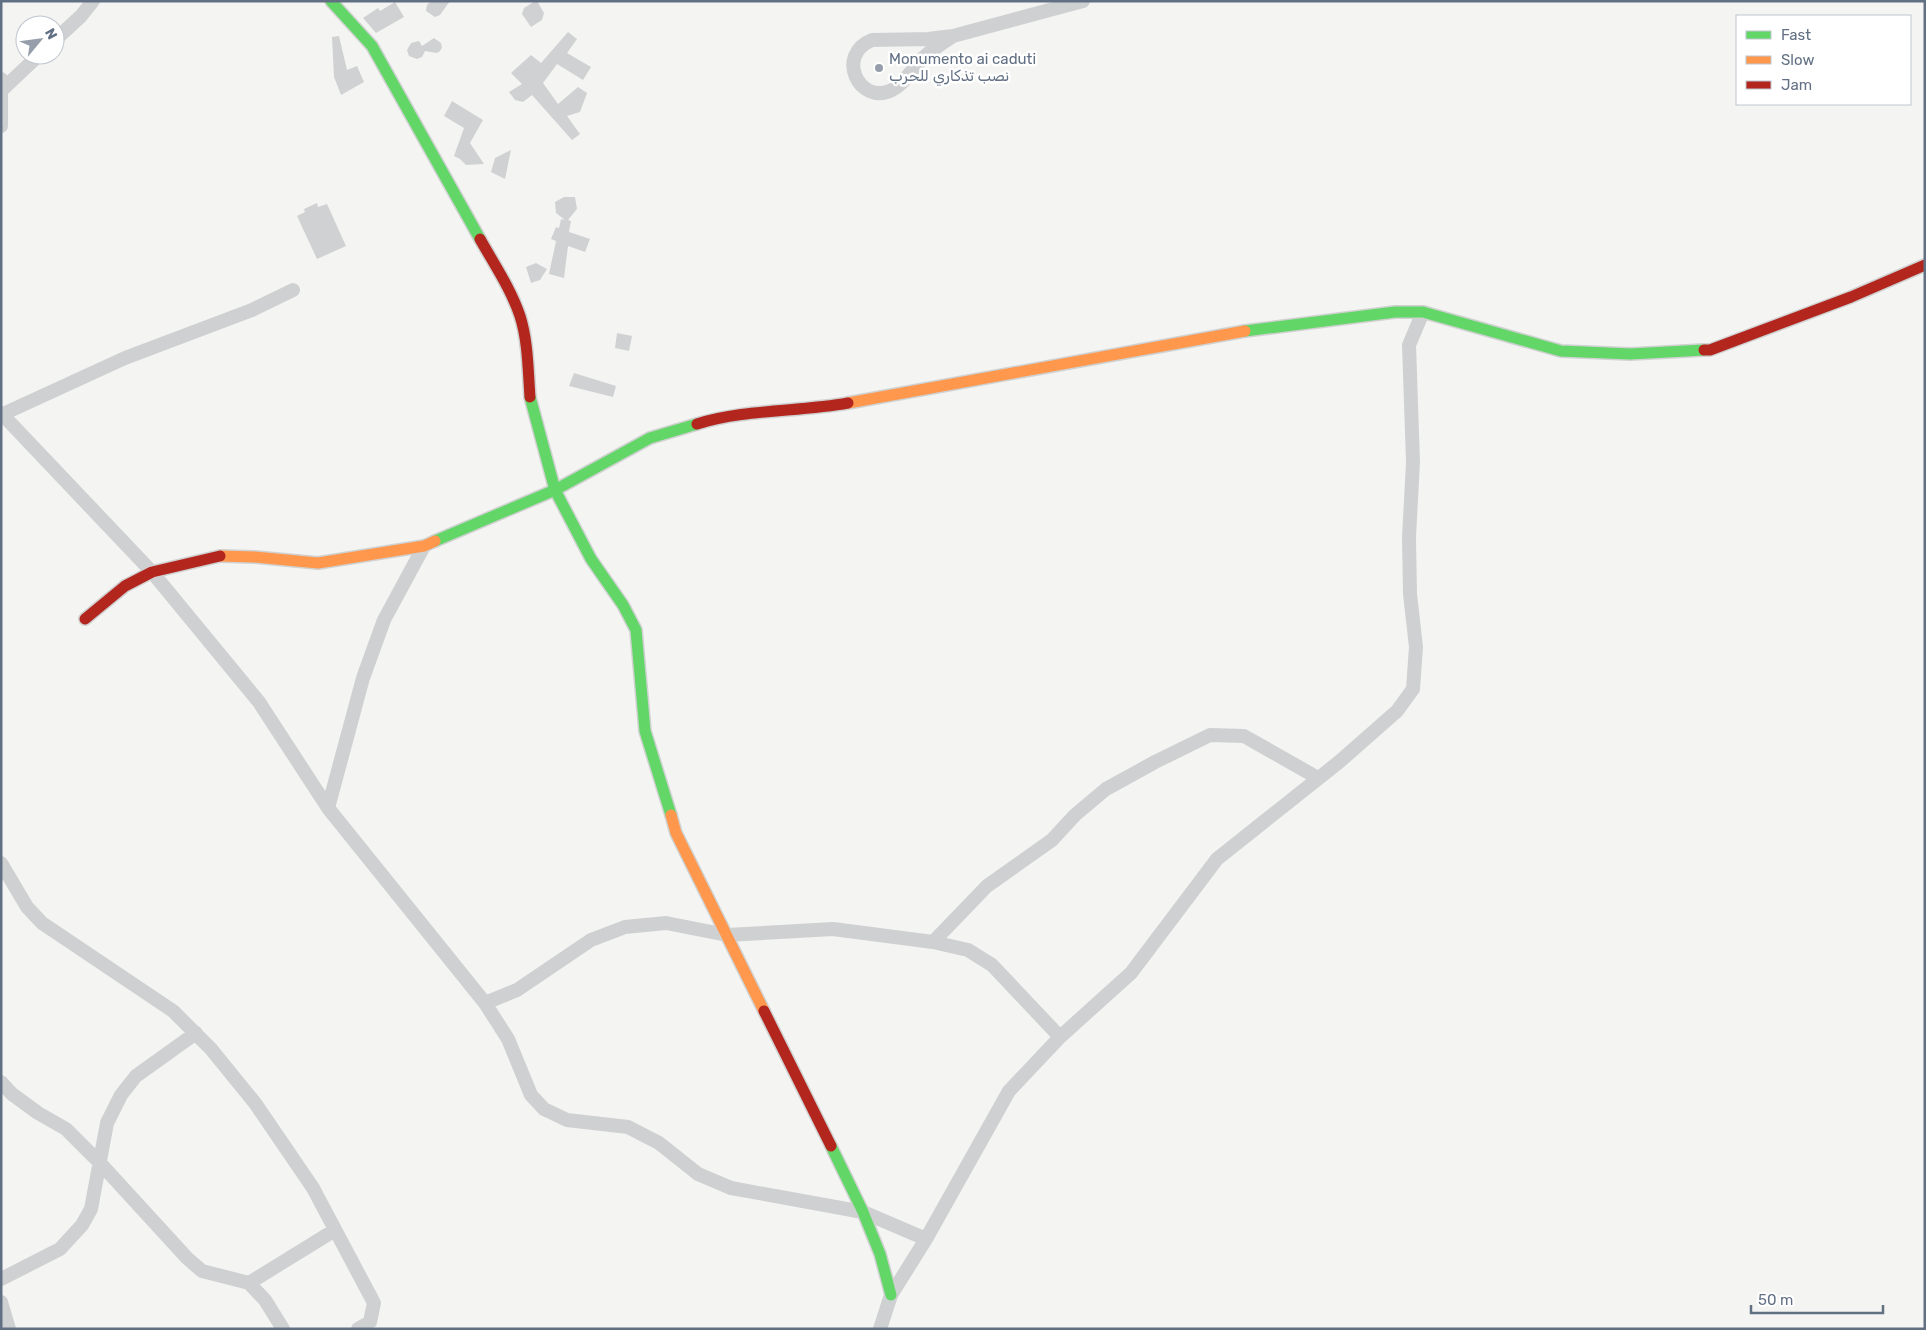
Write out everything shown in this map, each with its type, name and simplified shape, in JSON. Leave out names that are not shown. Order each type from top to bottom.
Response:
[{"type":"street","points":[[65,30],[93,1]]},
{"type":"street","points":[[331,1],[372,46],[508,289],[520,316],[526,345],[530,397],[555,490],[591,560],[623,605],[636,630],[645,731],[676,833],[863,1212],[880,1254],[891,1295]]},
{"type":"street","points":[[953,36],[923,58],[893,90],[885,92],[870,91],[864,88],[855,76],[854,60],[857,52],[866,43],[881,39],[928,39],[953,36],[1083,1]]},
{"type":"street","points":[[1,126],[2,84],[26,65]]},
{"type":"street","points":[[85,619],[125,586],[152,572],[215,556],[255,557],[318,563],[424,546],[555,490],[650,438],[716,418],[821,408],[1255,329],[1395,312],[1423,312],[1560,351],[1630,354],[1710,350],[1851,297],[1925,265]]},
{"type":"street","points":[[293,290],[252,310],[125,358],[2,414],[152,572],[259,702],[328,808],[485,1003],[508,1039],[531,1095],[544,1109],[567,1120],[628,1127],[658,1143],[698,1174],[731,1188],[863,1212],[926,1239]]},
{"type":"street","points":[[880,1329],[891,1295],[926,1239],[1009,1091],[1060,1037],[1131,973],[1217,859],[1318,778],[1397,711],[1413,689],[1416,647],[1410,594],[1409,538],[1414,462],[1409,345],[1423,312]]},
{"type":"street","points":[[328,808],[363,678],[384,620],[424,546]]},
{"type":"street","points":[[933,942],[987,886],[1052,840],[1075,815],[1106,789],[1210,735],[1244,736],[1318,778]]},
{"type":"street","points":[[1,863],[27,907],[42,923],[173,1012],[211,1049],[255,1103],[313,1188],[374,1303],[370,1322],[358,1329]]},
{"type":"street","points":[[485,1003],[517,990],[591,940],[625,927],[666,923],[726,935],[833,929],[933,942],[968,950],[992,965],[1060,1037]]},
{"type":"street","points":[[1,1279],[60,1249],[82,1225],[90,1209],[107,1123],[121,1095],[136,1076],[196,1033]]},
{"type":"street","points":[[1,1082],[12,1094],[38,1113],[66,1129],[197,1267],[202,1271],[249,1283],[265,1300],[283,1329]]},
{"type":"street","points":[[249,1283],[335,1230]]},
{"type":"street","points":[[1,1302],[9,1329]]},
{"type":"building","points":[[431,1],[450,1],[440,15],[435,17],[426,11],[427,5]]},
{"type":"building","points":[[537,1],[544,13],[542,20],[531,27],[522,14],[524,8]]},
{"type":"building","points":[[395,2],[404,17],[376,33],[363,18],[378,8],[380,11]]},
{"type":"building","points":[[568,32],[577,39],[567,53],[591,67],[583,80],[557,64],[543,83],[558,104],[578,87],[587,93],[580,112],[567,116],[580,134],[572,140],[532,95],[523,102],[515,100],[509,92],[522,84],[511,73],[531,55],[541,63]]},
{"type":"building","points":[[339,36],[347,70],[357,66],[364,82],[341,95],[334,77],[332,37]]},
{"type":"building","points":[[434,38],[441,43],[442,48],[439,52],[425,51],[422,57],[417,59],[409,56],[407,50],[411,43],[419,41],[422,46]]},
{"type":"building","points":[[452,101],[483,120],[470,143],[484,164],[466,165],[454,156],[464,128],[444,116]]},
{"type":"building","points":[[511,150],[505,179],[491,172],[495,158]]},
{"type":"building","points":[[564,197],[575,197],[577,209],[568,220],[571,221],[569,232],[590,239],[585,252],[568,246],[564,278],[549,274],[556,241],[551,239],[556,227],[559,228],[561,219],[565,220],[556,213],[555,202]]},
{"type":"building","points":[[317,203],[318,207],[327,204],[346,246],[317,259],[297,216],[305,212],[304,209]]},
{"type":"building","points":[[536,263],[547,269],[540,280],[531,283],[526,267]]},
{"type":"building","points":[[617,333],[632,336],[629,351],[615,348]]},
{"type":"building","points":[[574,373],[616,386],[613,397],[569,386]]},
{"type":"traffic: fast","points":[[331,1],[372,46],[480,239]]},
{"type":"traffic: fast","points":[[1245,331],[1395,312],[1423,312],[1561,351],[1630,354],[1704,350]]},
{"type":"traffic: fast","points":[[530,397],[555,490],[591,559],[623,605],[636,630],[645,731],[671,815]]},
{"type":"traffic: fast","points":[[435,541],[555,490],[650,438],[697,424]]},
{"type":"traffic: fast","points":[[831,1146],[863,1212],[880,1254],[891,1295]]},
{"type":"traffic: slow","points":[[848,403],[1245,331]]},
{"type":"traffic: slow","points":[[220,556],[318,563],[424,546],[435,541]]},
{"type":"traffic: slow","points":[[671,815],[676,833],[764,1011]]},
{"type":"traffic: jam","points":[[480,239],[507,286],[520,316],[526,345],[530,397]]},
{"type":"traffic: jam","points":[[1704,350],[1710,350],[1851,297],[1925,265]]},
{"type":"traffic: jam","points":[[697,424],[753,413],[848,403]]},
{"type":"traffic: jam","points":[[85,619],[125,586],[152,572],[220,556]]},
{"type":"traffic: jam","points":[[764,1011],[831,1146]]},
{"type":"place","name":"Monumento ai caduti نصب تذكاري للحرب","points":[[879,68]]}]
